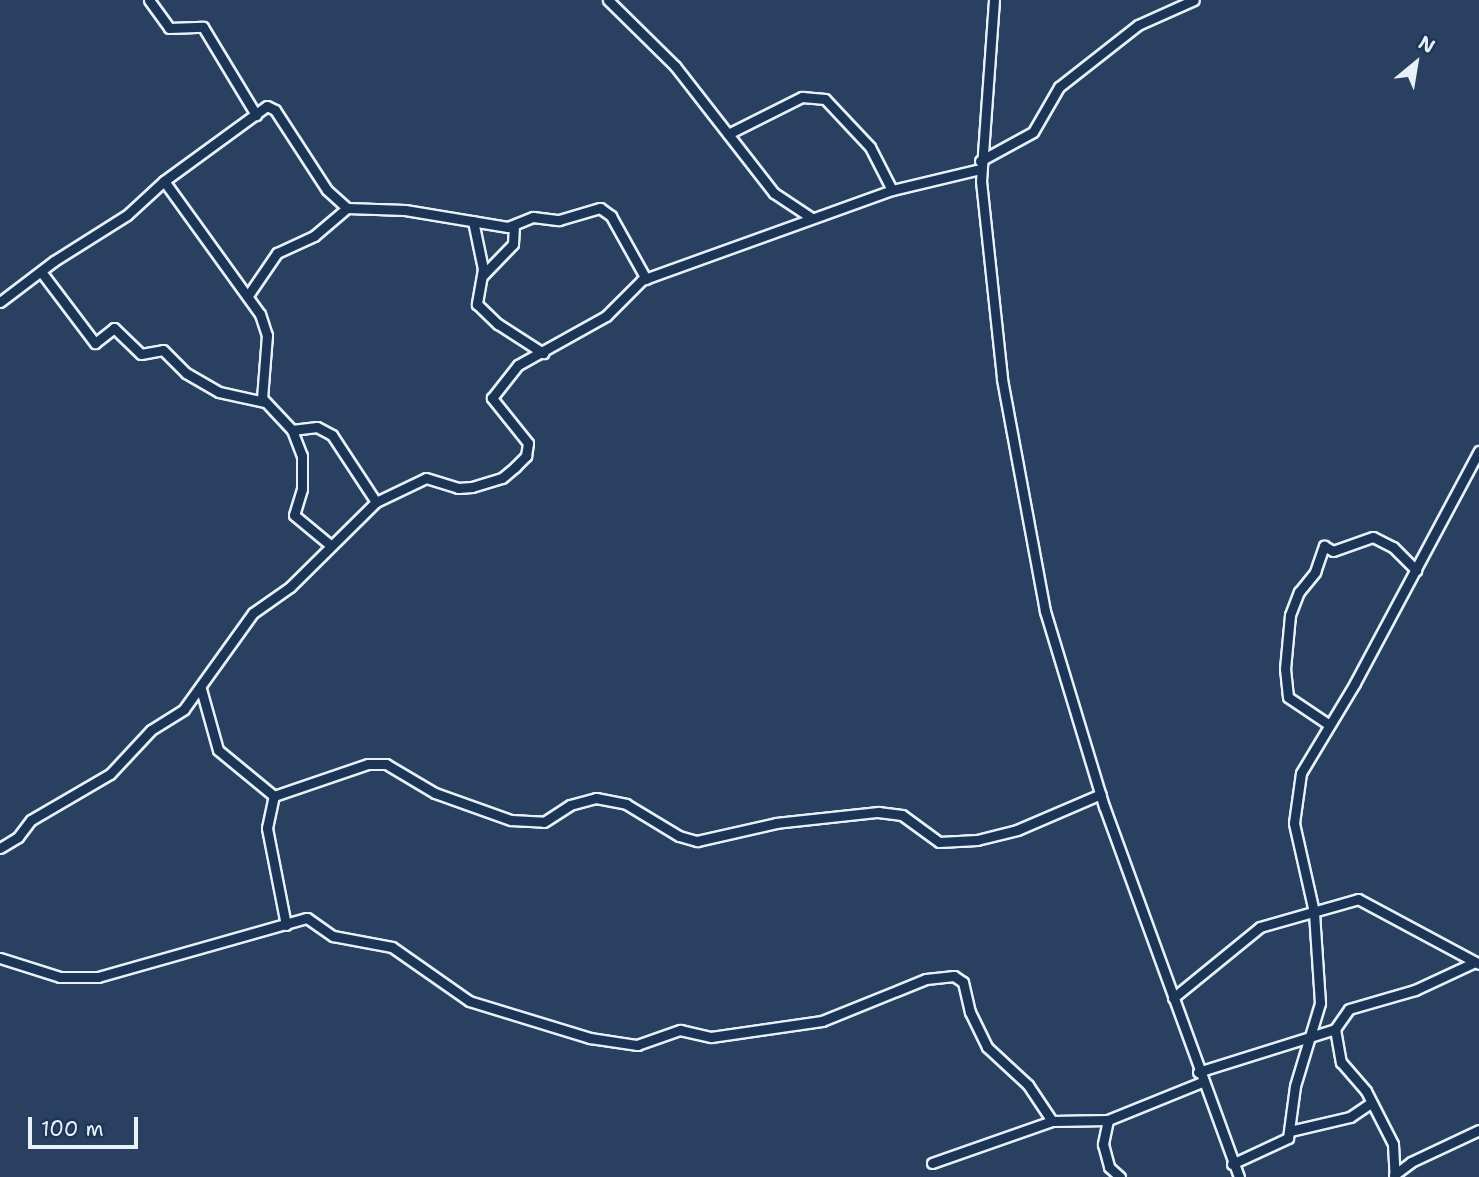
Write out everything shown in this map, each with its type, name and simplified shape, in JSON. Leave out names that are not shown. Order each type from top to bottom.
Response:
[{"type":"street","points":[[149,0],[169,29],[203,27],[256,115]]},
{"type":"street","points":[[608,0],[675,66],[774,193],[810,217]]},
{"type":"street","points":[[994,0],[980,165],[1002,379],[1045,611],[1101,793],[1198,1072],[1239,1177]]},
{"type":"street","points":[[0,848],[18,837],[31,820],[110,774],[141,739],[184,709],[201,689],[217,658],[232,647],[253,613],[290,587],[329,544],[376,502],[426,478],[458,488],[471,487],[502,478],[515,467],[526,456],[528,443],[492,398],[513,368],[606,316],[646,279],[721,255],[810,217],[980,165],[1033,132],[1059,86],[1138,25],[1194,0]]},
{"type":"street","points":[[728,134],[798,98],[825,99],[870,147],[892,190]]},
{"type":"street","points":[[0,302],[42,274],[54,261],[127,215],[164,181],[267,106],[275,110],[327,190],[347,208],[405,209],[514,226],[533,217],[559,220],[600,208],[611,216],[646,279]]},
{"type":"street","points":[[164,181],[249,294],[267,335],[264,402]]},
{"type":"street","points":[[249,294],[277,253],[314,236],[347,208]]},
{"type":"street","points":[[473,221],[483,275]]},
{"type":"street","points":[[514,226],[513,244],[483,275],[476,297],[482,312],[543,352]]},
{"type":"street","points":[[42,274],[95,343],[114,328],[141,354],[163,350],[186,373],[219,392],[264,402],[292,430],[303,468],[294,515],[329,544]]},
{"type":"street","points":[[292,430],[317,427],[332,435],[376,502]]},
{"type":"street","points":[[1232,1164],[1283,1142],[1290,1131],[1295,1087],[1311,1039],[1320,995],[1314,912],[1294,823],[1296,794],[1307,757],[1416,570],[1479,451]]},
{"type":"street","points":[[1328,724],[1288,697],[1285,669],[1290,614],[1299,592],[1315,572],[1324,546],[1333,551],[1373,537],[1400,552],[1416,570]]},
{"type":"street","points":[[201,689],[218,750],[274,796]]},
{"type":"street","points":[[274,796],[362,765],[380,763],[435,793],[523,823],[544,822],[570,805],[596,798],[626,804],[689,841],[786,822],[878,812],[902,816],[933,840],[958,842],[1017,830],[1101,793]]},
{"type":"street","points":[[274,796],[267,828],[286,925]]},
{"type":"street","points":[[1303,914],[1310,899]]},
{"type":"street","points":[[1173,998],[1261,926],[1364,900],[1430,941],[1477,963]]},
{"type":"street","points":[[0,958],[60,977],[98,977],[307,918],[333,936],[392,947],[470,1002],[623,1044],[649,1043],[680,1030],[711,1037],[807,1024],[926,979],[954,976],[963,982],[970,1012],[987,1046],[1027,1085],[1052,1121]]},
{"type":"street","points":[[1198,1072],[1311,1039],[1335,1029],[1349,1009],[1438,982],[1477,963]]},
{"type":"street","points":[[1335,1029],[1340,1062],[1371,1103],[1393,1144],[1394,1176]]},
{"type":"street","points":[[932,1163],[1052,1121],[1108,1120],[1202,1082]]},
{"type":"street","points":[[1290,1131],[1350,1117],[1371,1103]]},
{"type":"street","points":[[1108,1120],[1102,1131],[1103,1144],[1109,1167],[1120,1177]]},
{"type":"street","points":[[1394,1176],[1411,1162],[1455,1145],[1479,1130]]}]
